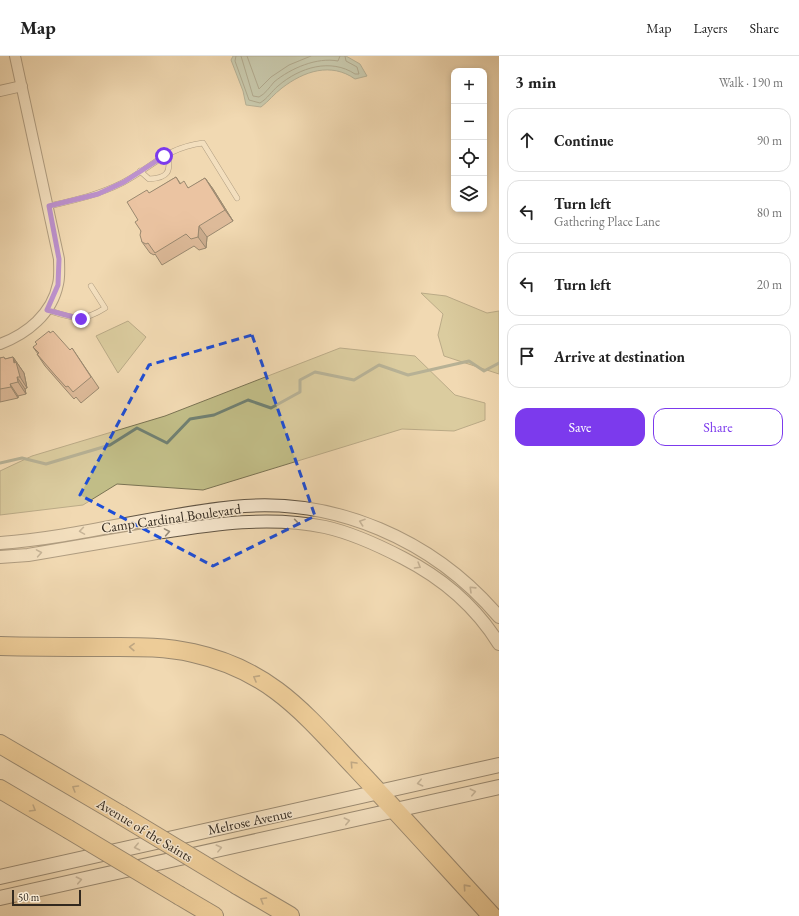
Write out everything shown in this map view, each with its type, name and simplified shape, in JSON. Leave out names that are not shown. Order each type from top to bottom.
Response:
[{"type":"highway","points":[[0,646],[160,648],[192,653],[234,666],[266,683],[298,707],[380,792],[492,916]]},
{"type":"highway","name":"Avenue of the Saints","points":[[0,744],[290,916]]},
{"type":"highway","points":[[0,789],[214,916]]},
{"type":"main road","name":"Melrose Avenue","points":[[0,877],[499,765]]},
{"type":"main road","name":"Melrose Avenue","points":[[0,898],[499,786]]},
{"type":"street","points":[[0,344],[27,332],[47,310],[58,285],[59,259],[49,206],[15,56]]},
{"type":"street","points":[[0,91],[22,86]]},
{"type":"street","name":"Camp Cardinal Boulevard","points":[[0,543],[234,507],[272,505],[314,509],[352,518],[384,529],[418,548],[454,572],[499,617]]},
{"type":"street","name":"Camp Cardinal Boulevard","points":[[0,557],[28,555],[216,524],[249,521],[288,522],[326,528],[373,542],[418,566],[460,595],[487,624],[499,644]]},
{"type":"lane","points":[[49,206],[98,194],[124,182],[168,154],[184,146],[203,143],[237,198]]},
{"type":"lane","points":[[140,171],[149,179],[161,178],[167,174],[170,165],[168,154]]},
{"type":"lane","points":[[47,310],[81,319],[105,308],[91,286]]},
{"type":"highlighted area","points":[[252,335],[315,516],[213,566],[80,495],[149,365]]},
{"type":"shaded area","points":[[421,293],[446,296],[487,313],[499,311],[499,374],[444,356],[438,335],[443,314]]},
{"type":"shaded area","points":[[128,321],[146,337],[118,373],[96,336]]},
{"type":"shaded area","points":[[340,348],[415,356],[455,395],[485,403],[485,420],[454,431],[402,429],[203,490],[117,484],[83,505],[0,515],[0,471],[32,456],[165,416]]},
{"type":"water","points":[[233,56],[346,56],[360,64],[367,76],[355,79],[337,71],[327,70],[308,73],[290,82],[261,107],[246,105],[243,91],[231,60]]},
{"type":"building","points":[[176,177],[180,184],[184,181],[188,188],[205,178],[225,210],[199,226],[198,237],[191,239],[186,234],[155,253],[148,243],[146,244],[142,242],[140,235],[141,231],[135,222],[138,220],[127,202],[147,190],[149,193]]},
{"type":"building","points":[[49,331],[50,333],[53,331],[70,350],[72,348],[91,377],[73,392],[55,375],[33,347],[37,344],[35,342]]},
{"type":"building","points":[[4,357],[5,359],[13,357],[20,377],[17,377],[18,382],[10,384],[11,387],[0,389],[0,358]]},
{"type":"waterway","points":[[0,463],[22,458],[46,464],[110,445],[137,428],[167,443],[190,419],[214,415],[248,400],[271,408],[300,392],[300,380],[315,372],[354,380],[379,365],[408,375],[469,361],[484,371],[499,363]]},
{"type":"route","points":[[81,319],[68,317],[47,310],[58,285],[59,259],[49,206],[98,194],[124,182],[164,156]]}]
